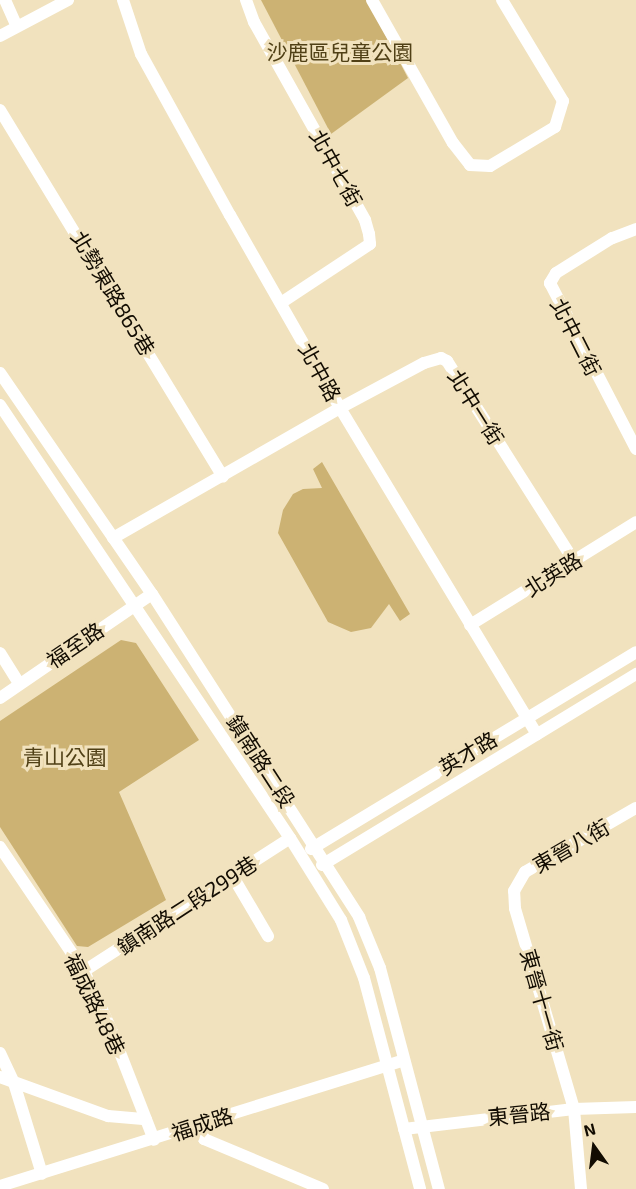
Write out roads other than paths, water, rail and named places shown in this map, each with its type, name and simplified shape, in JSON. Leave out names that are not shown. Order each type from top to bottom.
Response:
[{"type":"street","points":[[5,0],[16,25]]},
{"type":"street","points":[[0,36],[16,25],[68,0]]},
{"type":"street","name":"北中路","points":[[123,0],[141,54],[340,408],[537,734]]},
{"type":"street","name":"北中七街","points":[[246,0],[254,22],[365,220],[370,244],[281,303]]},
{"type":"street","points":[[372,0],[453,143],[470,165],[490,166],[555,127],[563,101],[502,0]]},
{"type":"street","name":"北勢東路865巷","points":[[0,110],[223,477]]},
{"type":"street","name":"北中二街","points":[[636,229],[612,238],[556,273],[550,283],[636,449]]},
{"type":"street","name":"北中一街","points":[[113,538],[340,408],[424,363],[441,358],[447,361],[574,561]]},
{"type":"street","name":"鎮南路二段","points":[[0,373],[152,594],[317,846],[371,943],[439,1189]]},
{"type":"street","name":"鎮南路二段","points":[[0,405],[290,838],[349,937],[364,978],[420,1189]]},
{"type":"street","name":"北英路","points":[[471,625],[636,522]]},
{"type":"street","name":"福至路","points":[[0,698],[152,594]]},
{"type":"street","name":"英才路","points":[[301,856],[636,652]]},
{"type":"street","points":[[0,653],[19,683]]},
{"type":"street","name":"英才路","points":[[311,872],[636,674]]},
{"type":"street","name":"東晉八街","points":[[514,891],[525,872],[636,808]]},
{"type":"street","name":"鎮南路二段299巷","points":[[84,971],[290,838]]},
{"type":"street","name":"福成路48巷","points":[[0,847],[84,971],[154,1140]]},
{"type":"street","points":[[232,875],[268,936]]},
{"type":"street","name":"東晉十一街","points":[[514,891],[515,908],[574,1109],[581,1189]]},
{"type":"street","points":[[0,1053],[14,1083],[42,1174]]},
{"type":"street","name":"福成路","points":[[0,1186],[199,1126],[404,1060]]},
{"type":"street","points":[[0,1077],[108,1116],[146,1119]]},
{"type":"street","name":"東晉路","points":[[404,1129],[574,1109],[636,1107]]},
{"type":"street","points":[[199,1126],[204,1139],[323,1189]]},
{"type":"park label","name":"沙鹿區兒童公園","points":[[340,52]]},
{"type":"park label","name":"青山公園","points":[[65,757]]}]
